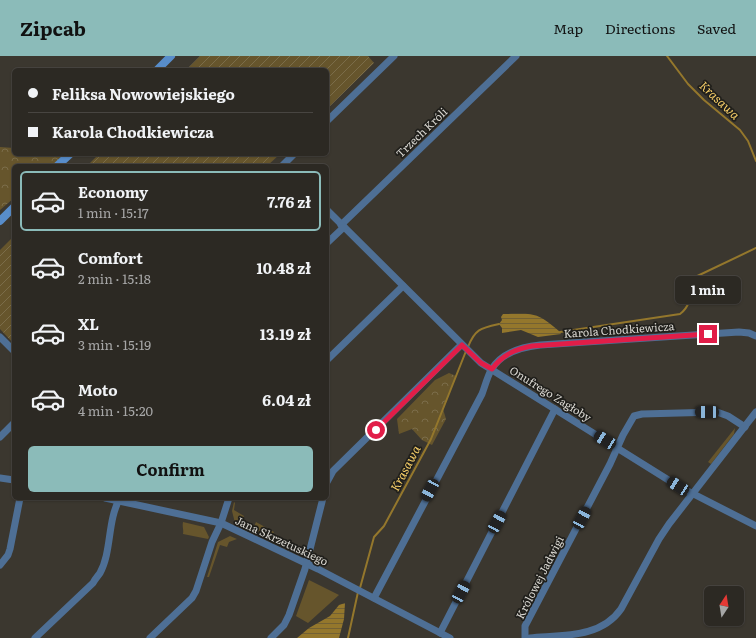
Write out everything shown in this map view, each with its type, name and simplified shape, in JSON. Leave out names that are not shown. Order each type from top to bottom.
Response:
[{"type":"main road","points":[[159,68],[171,56]]},
{"type":"main road","points":[[59,164],[68,156]]},
{"type":"main road","points":[[0,221],[12,209]]},
{"type":"street","points":[[329,119],[394,56]]},
{"type":"street","name":"Trzech Króli","points":[[329,241],[516,56]]},
{"type":"street","points":[[285,164],[292,156]]},
{"type":"street","name":"Onufrego Zagłoby","points":[[329,212],[481,363],[692,494],[756,526]]},
{"type":"street","points":[[329,358],[403,286]]},
{"type":"street","name":"Karola Chodkiewicza","points":[[492,369],[500,359],[515,350],[532,346],[739,332],[749,333],[756,336]]},
{"type":"street","points":[[0,337],[12,349]]},
{"type":"street","points":[[329,478],[333,471],[465,348]]},
{"type":"street","points":[[374,598],[482,394],[492,369]]},
{"type":"street","points":[[440,633],[555,409]]},
{"type":"street","name":"Królowej Jadwigi","points":[[525,638],[526,626],[610,464],[631,420],[637,414],[717,412],[728,416],[745,427]]},
{"type":"street","points":[[530,638],[577,636],[592,632],[609,624],[621,609],[659,539],[756,412]]},
{"type":"street","points":[[0,437],[12,425]]},
{"type":"street","points":[[0,477],[11,479]]},
{"type":"street","points":[[0,565],[8,555],[10,549],[20,500]]},
{"type":"street","points":[[35,638],[93,583],[100,572],[105,560],[114,512],[120,500]]},
{"type":"street","name":"Jana Skrzetuskiego","points":[[120,500],[221,523],[359,590],[450,638]]},
{"type":"street","points":[[150,638],[192,598],[196,592],[212,542],[221,523],[227,500]]},
{"type":"street","points":[[271,638],[288,619],[303,578],[322,500]]},
{"type":"green space","points":[[200,56],[368,56],[374,63],[329,107],[329,68],[188,68]]},
{"type":"green space","points":[[0,147],[12,148],[12,156],[62,156],[54,164],[12,164],[12,200],[0,210]]},
{"type":"green space","points":[[97,156],[278,156],[269,164],[89,164]]},
{"type":"green space","points":[[12,238],[12,342],[0,329],[0,250]]},
{"type":"green space","points":[[449,373],[456,376],[443,409],[446,419],[432,445],[422,440],[412,429],[399,434],[397,419],[435,380]]},
{"type":"green space","points":[[735,428],[734,434],[711,464],[708,462]]},
{"type":"green space","points":[[234,502],[234,510],[244,516],[240,525],[235,523],[232,511]]},
{"type":"green space","points":[[183,522],[204,527],[209,537],[208,539],[183,534]]},
{"type":"green space","points":[[256,522],[274,532],[270,539],[252,531]]},
{"type":"green space","points":[[230,536],[237,539],[229,542],[227,547],[220,545],[209,577],[207,577],[218,542]]},
{"type":"green space","points":[[309,580],[339,595],[308,623],[296,616]]},
{"type":"shaded area","points":[[503,314],[528,314],[540,317],[552,325],[561,334],[538,337],[521,330],[502,333],[502,328],[499,324],[502,320],[501,317]]},
{"type":"shaded area","points":[[345,603],[344,619],[339,638],[297,638],[309,628],[330,616],[339,605]]},
{"type":"waterway","name":"Krasawa","points":[[667,56],[688,84],[704,100],[740,130],[748,141],[756,161]]},
{"type":"waterway","name":"Krasawa","points":[[560,332],[680,314],[687,307],[691,279],[756,248]]},
{"type":"waterway","name":"Krasawa","points":[[468,347],[473,336],[479,330],[499,324]]},
{"type":"waterway","name":"Krasawa","points":[[360,588],[374,537],[384,526],[431,439],[466,351]]},
{"type":"waterway","name":"Krasawa","points":[[348,638],[358,592]]},
{"type":"route","points":[[376,430],[462,345],[481,363],[492,369],[496,362],[515,350],[532,346],[708,334]]}]
